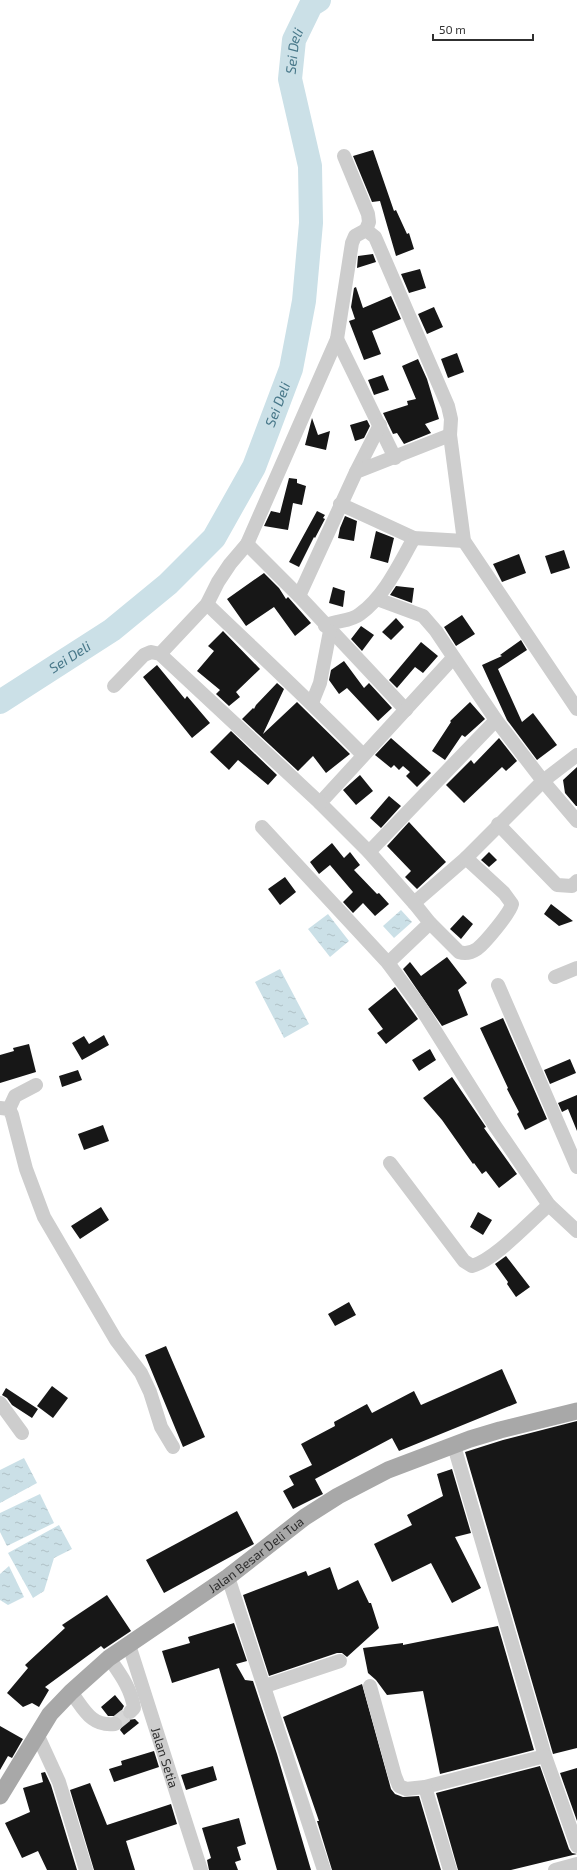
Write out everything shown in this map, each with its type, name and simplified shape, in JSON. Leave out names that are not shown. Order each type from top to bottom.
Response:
[{"type":"main road","name":"Jalan Besar Deli Tua","points":[[0,1796],[50,1714],[71,1692],[109,1658],[228,1577],[305,1517],[338,1496],[388,1470],[500,1430],[577,1411]]},
{"type":"street","points":[[160,654],[207,604],[218,582],[230,564],[247,544],[337,338],[352,243],[355,236],[366,230],[369,222],[368,214],[344,156]]},
{"type":"street","points":[[366,230],[376,237],[448,406],[451,418],[450,435],[464,541],[577,710]]},
{"type":"street","points":[[337,338],[395,458]]},
{"type":"street","points":[[299,596],[340,504],[380,425]]},
{"type":"street","points":[[356,472],[395,458],[450,435]]},
{"type":"street","points":[[340,504],[414,538],[464,541]]},
{"type":"street","points":[[312,703],[320,682],[328,628],[334,622],[353,618],[360,614],[377,599],[414,538]]},
{"type":"street","points":[[247,544],[299,596],[406,710]]},
{"type":"street","points":[[377,599],[423,616],[436,631],[496,720],[543,781],[577,821]]},
{"type":"street","points":[[207,604],[312,703],[363,755]]},
{"type":"street","points":[[114,686],[144,655],[151,652],[160,654],[320,802],[369,852],[414,903],[430,924],[459,952],[470,953],[477,949],[511,909],[512,904],[508,897],[466,858]]},
{"type":"street","points":[[320,802],[453,658]]},
{"type":"street","points":[[369,852],[496,720]]},
{"type":"street","points":[[414,903],[466,858],[498,824],[543,781],[577,755]]},
{"type":"street","points":[[498,824],[554,883],[575,887]]},
{"type":"street","points":[[262,827],[388,963],[419,1005],[495,1126],[549,1205],[577,1231]]},
{"type":"street","points":[[388,963],[430,924]]},
{"type":"street","points":[[555,977],[577,968]]},
{"type":"street","points":[[498,985],[577,1167]]},
{"type":"street","points":[[36,1085],[15,1096],[4,1108],[16,1126],[26,1169],[44,1217],[116,1340],[141,1373],[150,1392],[161,1427],[173,1447]]},
{"type":"street","points":[[390,1163],[464,1261],[472,1266],[480,1264],[501,1248],[549,1205]]},
{"type":"street","points":[[0,1403],[22,1433]]},
{"type":"street","points":[[454,1446],[545,1756],[577,1846]]},
{"type":"street","points":[[228,1577],[265,1686],[324,1870]]},
{"type":"street","name":"Jalan Setia","points":[[128,1644],[201,1870]]},
{"type":"street","points":[[109,1658],[127,1684],[134,1708],[130,1712]]},
{"type":"street","points":[[265,1686],[340,1661]]},
{"type":"street","points":[[370,1686],[399,1786],[406,1789],[425,1787],[545,1756]]},
{"type":"street","points":[[71,1692],[94,1721],[104,1725],[115,1724]]},
{"type":"street","points":[[37,1734],[59,1782],[86,1870]]},
{"type":"street","points":[[425,1787],[450,1870]]},
{"type":"street","points":[[555,1870],[577,1864]]},
{"type":"water","points":[[401,910],[412,922],[394,938],[383,926]]},
{"type":"water","points":[[328,914],[349,941],[330,957],[308,929]]},
{"type":"water","points":[[280,969],[309,1024],[284,1038],[255,982]]},
{"type":"water","points":[[24,1458],[37,1483],[0,1503],[0,1470]]},
{"type":"water","points":[[40,1494],[54,1523],[7,1546],[0,1532],[0,1513]]},
{"type":"water","points":[[59,1525],[72,1549],[54,1558],[44,1591],[33,1598],[8,1553]]},
{"type":"water","points":[[9,1566],[24,1597],[8,1605],[0,1600],[0,1574]]},
{"type":"building","points":[[373,150],[394,211],[396,210],[407,234],[409,233],[414,249],[396,256],[380,201],[372,202],[353,156]]},
{"type":"building","points":[[373,254],[376,262],[357,268],[358,256]]},
{"type":"building","points":[[420,269],[426,288],[409,293],[401,274]]},
{"type":"building","points":[[356,287],[363,308],[391,296],[401,319],[372,331],[381,354],[364,360],[349,321],[355,319],[351,307],[354,288]]},
{"type":"building","points":[[434,307],[443,327],[427,334],[418,314]]},
{"type":"building","points":[[457,353],[464,372],[448,378],[441,359]]},
{"type":"building","points":[[418,359],[427,379],[439,419],[425,424],[431,433],[404,444],[397,433],[393,434],[383,413],[408,405],[407,401],[416,399],[402,366]]},
{"type":"building","points":[[383,375],[389,390],[374,395],[368,380]]},
{"type":"building","points":[[312,418],[318,435],[330,431],[326,450],[305,445]]},
{"type":"building","points":[[367,420],[370,426],[364,438],[355,441],[350,425]]},
{"type":"building","points":[[289,478],[297,479],[297,483],[306,486],[302,505],[293,503],[288,530],[264,526],[271,511],[280,513]]},
{"type":"building","points":[[317,511],[325,515],[323,518],[325,519],[299,567],[289,562]]},
{"type":"building","points":[[345,516],[357,521],[354,541],[338,538]]},
{"type":"building","points":[[376,531],[394,538],[388,563],[370,558]]},
{"type":"building","points":[[564,550],[570,568],[551,574],[545,556]]},
{"type":"building","points":[[519,554],[526,573],[502,582],[493,564]]},
{"type":"building","points":[[264,573],[279,588],[286,599],[288,597],[311,623],[295,636],[274,607],[246,626],[227,599]]},
{"type":"building","points":[[396,586],[414,588],[412,603],[390,595]]},
{"type":"building","points":[[333,587],[345,591],[343,607],[329,603]]},
{"type":"building","points":[[462,615],[475,634],[456,646],[444,627]]},
{"type":"building","points":[[396,618],[404,627],[391,640],[382,632]]},
{"type":"building","points":[[361,626],[374,635],[362,651],[351,639]]},
{"type":"building","points":[[223,631],[260,669],[236,692],[240,697],[229,706],[216,694],[220,690],[197,671],[214,651],[208,646]]},
{"type":"building","points":[[521,640],[527,650],[498,669],[522,722],[533,713],[557,745],[537,760],[507,720],[482,665],[502,656],[500,655]]},
{"type":"building","points":[[421,642],[438,656],[423,673],[415,667],[397,688],[389,680]]},
{"type":"building","points":[[344,661],[364,688],[369,683],[392,708],[378,721],[347,688],[339,694],[329,680],[331,670]]},
{"type":"building","points":[[157,665],[185,699],[187,696],[210,723],[192,738],[143,677]]},
{"type":"building","points":[[277,683],[284,689],[263,734],[297,702],[350,754],[326,773],[313,756],[298,771],[242,719],[253,708],[254,709]]},
{"type":"building","points":[[470,702],[485,719],[465,737],[462,735],[445,760],[432,751],[451,722],[450,721]]},
{"type":"building","points":[[231,731],[277,775],[268,785],[238,760],[229,770],[210,752]]},
{"type":"building","points":[[391,738],[431,773],[417,787],[406,776],[410,772],[403,766],[399,770],[394,765],[391,768],[375,755]]},
{"type":"building","points":[[499,738],[517,761],[506,771],[502,767],[464,803],[446,785],[471,760],[474,764]]},
{"type":"building","points":[[577,767],[576,806],[565,793],[563,780]]},
{"type":"building","points":[[360,775],[373,791],[356,805],[343,790]]},
{"type":"building","points":[[389,796],[401,806],[381,828],[370,818]]},
{"type":"building","points":[[409,822],[446,862],[417,889],[405,877],[411,871],[387,846]]},
{"type":"building","points":[[332,843],[344,858],[350,852],[360,865],[354,870],[389,904],[375,916],[363,903],[353,913],[343,902],[353,892],[330,865],[319,874],[310,862]]},
{"type":"building","points":[[489,852],[497,860],[489,867],[481,860]]},
{"type":"building","points":[[285,877],[296,892],[280,905],[268,889]]},
{"type":"building","points":[[551,904],[573,921],[559,926],[544,914]]},
{"type":"building","points":[[463,915],[473,924],[461,939],[450,929]]},
{"type":"building","points":[[447,957],[467,983],[458,990],[468,1015],[442,1026],[403,969],[410,962],[421,976]]},
{"type":"building","points":[[395,987],[418,1019],[386,1044],[377,1033],[383,1029],[368,1009]]},
{"type":"building","points":[[503,1018],[547,1119],[525,1130],[517,1114],[519,1112],[480,1028]]},
{"type":"building","points":[[104,1035],[109,1045],[82,1060],[72,1043],[84,1036],[89,1044]]},
{"type":"building","points":[[29,1044],[36,1072],[0,1083],[0,1055],[14,1051],[13,1048]]},
{"type":"building","points":[[430,1049],[436,1060],[419,1071],[412,1060]]},
{"type":"building","points":[[570,1059],[576,1073],[550,1084],[544,1070]]},
{"type":"building","points":[[78,1070],[82,1080],[62,1087],[59,1076]]},
{"type":"building","points":[[452,1077],[486,1127],[484,1128],[517,1174],[499,1188],[486,1171],[482,1174],[474,1163],[473,1164],[442,1120],[423,1098]]},
{"type":"building","points":[[577,1095],[577,1131],[568,1109],[562,1112],[558,1103]]},
{"type":"building","points":[[103,1125],[109,1141],[84,1150],[78,1134]]},
{"type":"building","points":[[101,1207],[109,1220],[80,1239],[71,1226]]},
{"type":"building","points":[[478,1212],[492,1220],[483,1235],[470,1227]]},
{"type":"building","points":[[506,1256],[530,1287],[516,1297],[507,1284],[508,1282],[495,1264]]},
{"type":"building","points":[[349,1302],[356,1315],[335,1326],[328,1314]]},
{"type":"building","points":[[166,1346],[205,1437],[183,1447],[145,1355]]},
{"type":"building","points":[[502,1369],[517,1403],[399,1451],[392,1438],[315,1479],[323,1494],[293,1509],[283,1491],[294,1485],[289,1476],[312,1465],[301,1444],[335,1426],[334,1422],[367,1404],[372,1413],[414,1391],[421,1405]]},
{"type":"building","points":[[52,1386],[68,1398],[53,1418],[37,1406]]},
{"type":"building","points":[[6,1388],[38,1409],[32,1418],[12,1405],[7,1398],[2,1395]]},
{"type":"building","points":[[577,1421],[577,1748],[553,1754],[465,1452],[503,1440]]},
{"type":"building","points":[[452,1469],[471,1533],[455,1537],[481,1588],[452,1603],[431,1563],[392,1582],[374,1544],[412,1525],[407,1515],[443,1496],[437,1474]]},
{"type":"building","points":[[237,1511],[254,1544],[164,1593],[146,1560]]},
{"type":"building","points":[[330,1567],[338,1590],[358,1580],[369,1603],[371,1603],[379,1628],[347,1657],[342,1653],[337,1653],[269,1676],[243,1595],[306,1571],[308,1576]]},
{"type":"building","points":[[107,1595],[131,1631],[104,1649],[101,1646],[45,1687],[49,1690],[39,1707],[32,1703],[23,1707],[7,1693],[28,1668],[25,1665],[65,1628],[62,1625]]},
{"type":"building","points":[[234,1623],[247,1661],[236,1664],[245,1680],[253,1681],[277,1754],[311,1870],[277,1870],[219,1668],[172,1683],[162,1651],[190,1643],[188,1637]]},
{"type":"building","points":[[498,1626],[534,1750],[440,1774],[423,1691],[387,1695],[376,1680],[368,1673],[363,1648],[403,1643],[403,1645]]},
{"type":"building","points":[[362,1684],[391,1789],[395,1794],[403,1797],[419,1796],[441,1870],[332,1870],[317,1821],[319,1821],[283,1717]]},
{"type":"building","points":[[115,1695],[124,1706],[122,1710],[124,1718],[128,1720],[135,1719],[139,1723],[124,1735],[120,1730],[123,1724],[122,1719],[119,1716],[108,1716],[101,1707]]},
{"type":"building","points":[[0,1726],[23,1739],[12,1758],[8,1756],[0,1770]]},
{"type":"building","points":[[154,1751],[159,1767],[114,1782],[109,1769],[122,1765],[121,1761]]},
{"type":"building","points":[[213,1766],[217,1780],[186,1790],[181,1775]]},
{"type":"building","points":[[540,1766],[569,1849],[572,1853],[577,1854],[511,1870],[458,1870],[436,1793]]},
{"type":"building","points":[[577,1768],[577,1821],[560,1773]]},
{"type":"building","points":[[45,1772],[51,1785],[77,1870],[47,1870],[38,1851],[22,1858],[5,1823],[30,1812],[23,1788],[43,1782],[41,1773]]},
{"type":"building","points":[[90,1783],[107,1825],[171,1804],[177,1824],[126,1841],[135,1870],[94,1870],[70,1790]]},
{"type":"building","points":[[239,1818],[246,1844],[237,1847],[241,1860],[235,1862],[238,1870],[209,1870],[207,1860],[211,1858],[202,1828]]},
{"type":"waterway","name":"Sei Deli","points":[[0,702],[112,630],[168,584],[214,538],[254,467],[291,369],[304,301],[311,223],[310,166],[290,79],[294,40],[311,5],[319,0]]},
{"type":"tunnel","points":[[115,1724],[130,1712]]}]
